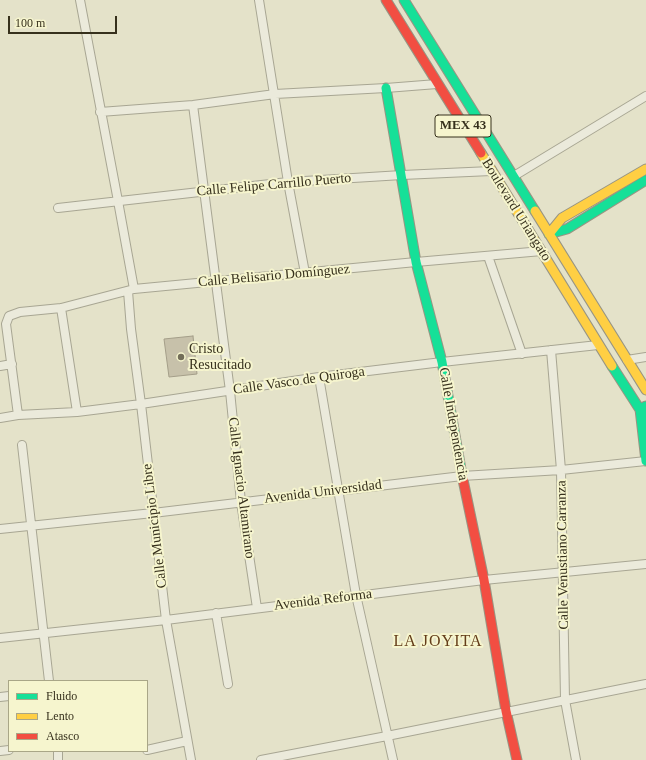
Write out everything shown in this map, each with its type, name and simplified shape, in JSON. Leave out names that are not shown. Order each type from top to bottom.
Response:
[{"type":"main road","name":"Boulevard Uriangato","points":[[386,0],[542,251],[598,345],[643,408],[646,419]]},
{"type":"main road","name":"Boulevard Uriangato","points":[[404,0],[646,390]]},
{"type":"main road","name":"Calle Independencia","points":[[386,88],[416,262],[442,362],[462,476],[484,580],[506,711],[517,760]]},
{"type":"main road","points":[[542,251],[549,234],[562,218],[646,169]]},
{"type":"main road","points":[[527,227],[549,234],[567,229],[646,180]]},
{"type":"main road","points":[[643,408],[646,461]]},
{"type":"street","name":"Calle Municipio Libre","points":[[80,0],[118,201],[131,290],[131,329],[166,620],[191,760]]},
{"type":"street","points":[[259,0],[288,182],[305,273]]},
{"type":"street","points":[[100,112],[193,105],[275,94],[437,84]]},
{"type":"street","points":[[514,176],[646,96]]},
{"type":"street","name":"Calle Ignacio Altamirano","points":[[193,105],[230,391],[241,502],[257,608]]},
{"type":"street","name":"Calle Felipe Carrillo Puerto","points":[[58,208],[288,182],[491,171]]},
{"type":"street","name":"Calle Belisario Domínguez","points":[[12,364],[6,324],[9,316],[20,312],[61,308],[131,290],[542,251]]},
{"type":"street","points":[[488,256],[522,354]]},
{"type":"street","points":[[61,308],[77,412]]},
{"type":"street","name":"Calle Vasco de Quiroga","points":[[0,418],[18,415],[77,412],[141,404],[319,377],[598,345]]},
{"type":"street","name":"Calle Venustiano Carranza","points":[[551,350],[561,470],[565,700],[576,760]]},
{"type":"street","points":[[627,360],[646,357]]},
{"type":"street","points":[[0,366],[12,364],[18,415]]},
{"type":"street","points":[[319,377],[356,595],[393,760]]},
{"type":"street","points":[[22,446],[50,680]]},
{"type":"street","name":"Avenida Universidad","points":[[0,528],[153,513],[462,476],[561,470],[646,461]]},
{"type":"street","name":"Avenida Reforma","points":[[0,638],[44,632],[166,620],[484,580],[646,564]]},
{"type":"street","points":[[216,614],[228,684]]},
{"type":"street","points":[[261,760],[646,684]]},
{"type":"street","points":[[148,750],[187,741]]},
{"type":"building","name":"Cristo Resucitado","points":[[193,336],[197,374],[169,377],[164,339]]},
{"type":"traffic: fast","points":[[404,0],[535,211]]},
{"type":"traffic: fast","points":[[386,88],[416,262],[442,362],[462,475]]},
{"type":"traffic: fast","points":[[549,234],[567,229],[646,180]]},
{"type":"traffic: fast","points":[[612,366],[646,419]]},
{"type":"traffic: fast","points":[[646,406],[640,409],[646,461]]},
{"type":"traffic: slow","points":[[481,153],[612,366]]},
{"type":"traffic: slow","points":[[549,234],[562,218],[646,169]]},
{"type":"traffic: slow","points":[[535,211],[646,390]]},
{"type":"traffic: jam","points":[[386,0],[481,153]]},
{"type":"traffic: jam","points":[[462,475],[484,580],[506,711],[517,760]]},
{"type":"place","name":"Cristo Resucitado","points":[[181,357]]},
{"type":"district","name":"LA JOYITA","points":[[438,642]]}]
